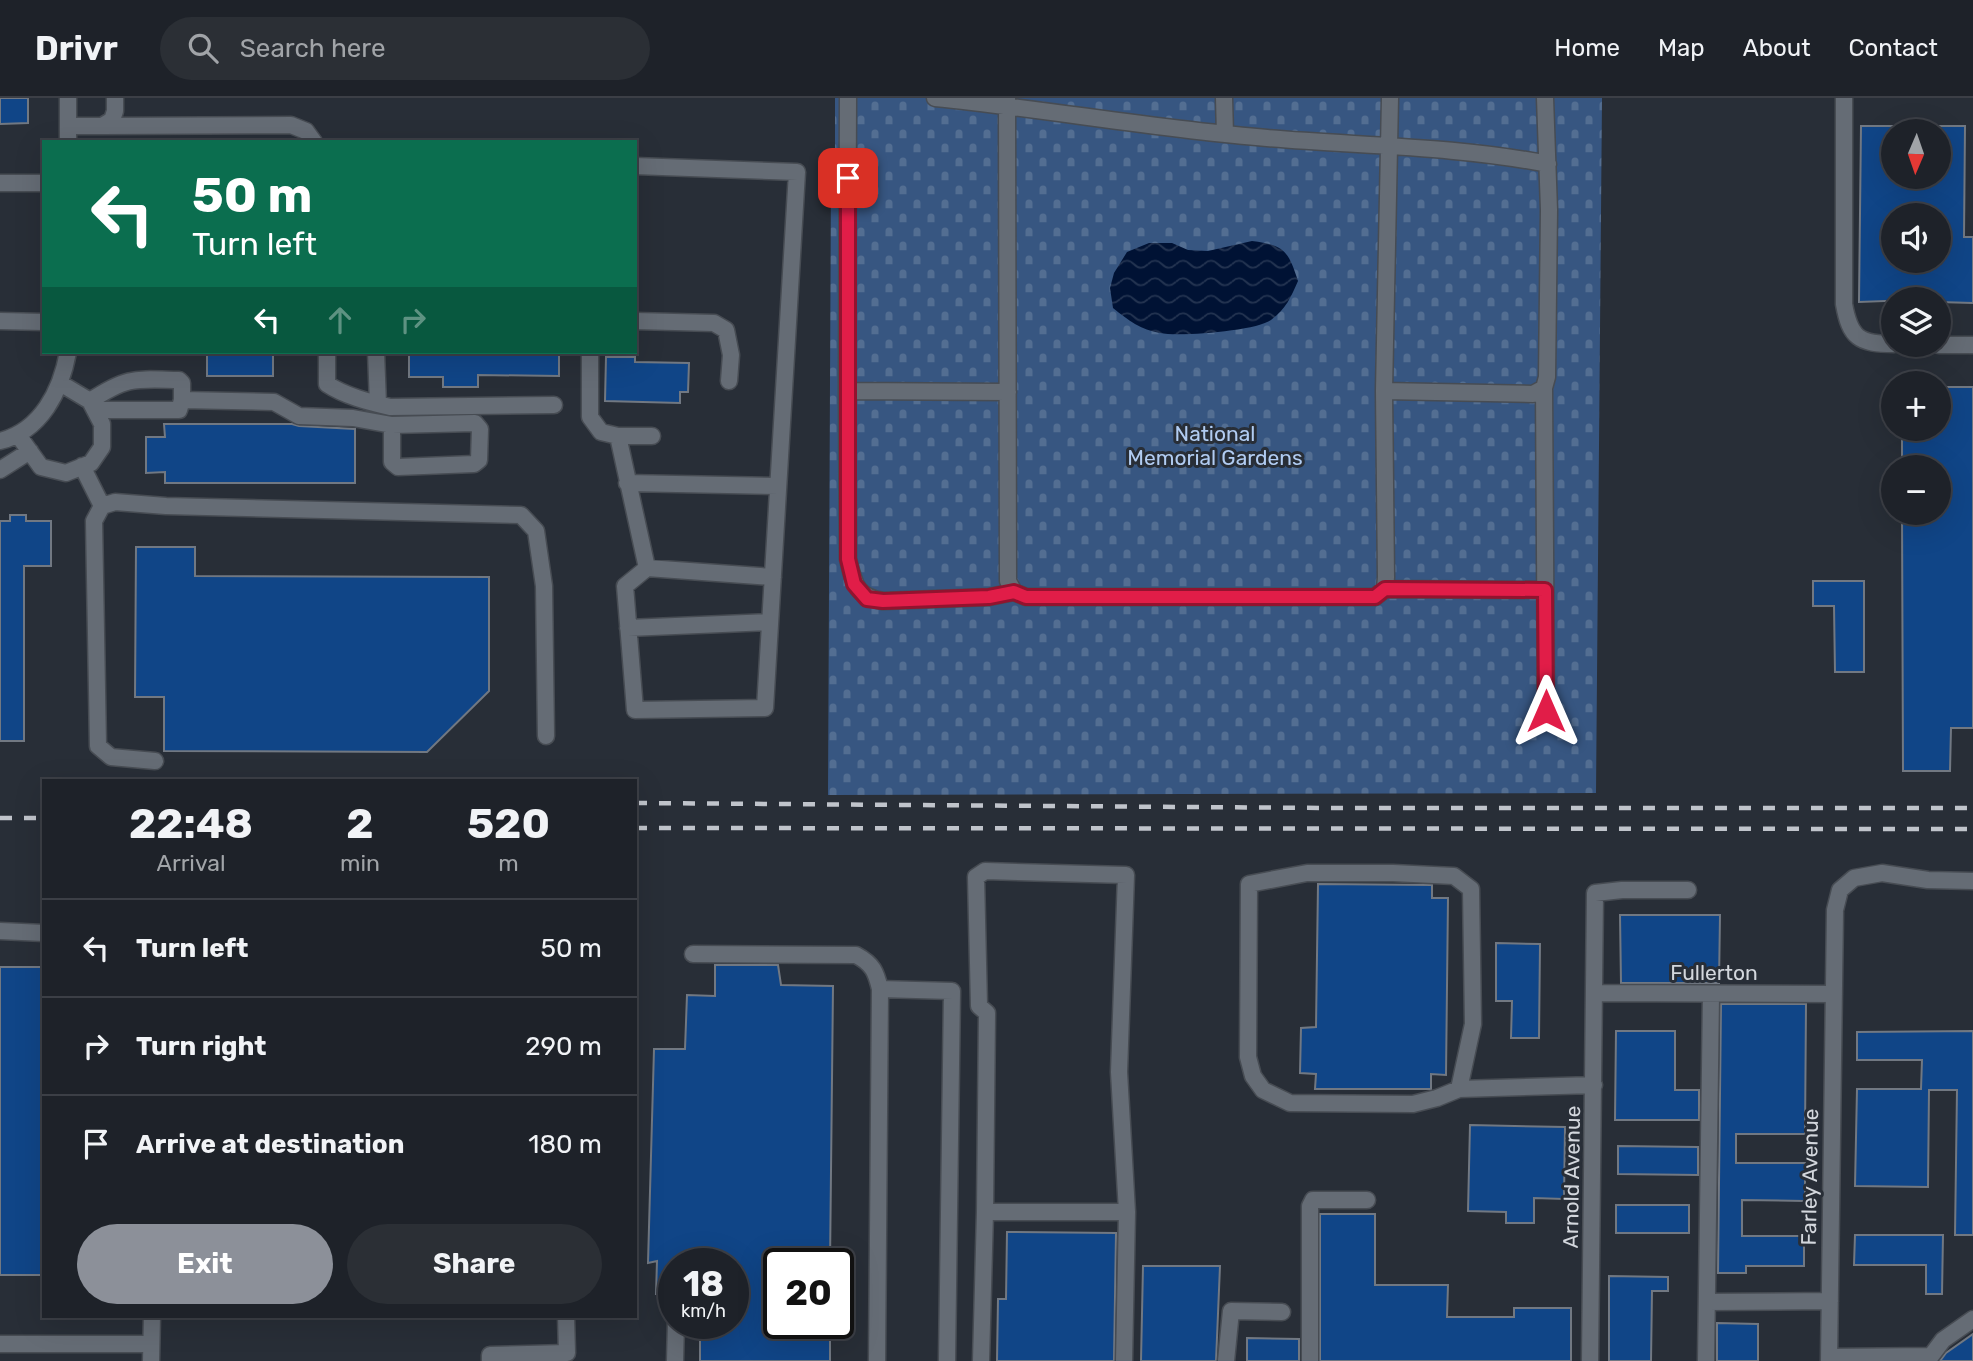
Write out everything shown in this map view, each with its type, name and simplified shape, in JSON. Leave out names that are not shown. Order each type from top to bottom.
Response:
[{"type":"street","points":[[68,98],[68,134],[102,126],[291,125],[306,131],[313,140]]},
{"type":"street","points":[[102,126],[112,120],[116,111],[116,98]]},
{"type":"street","points":[[848,98],[848,559],[854,584],[867,599],[883,601],[989,597],[1014,592],[1026,597],[1375,597],[1385,589],[1545,590]]},
{"type":"street","points":[[934,98],[1007,102],[1224,134],[1388,146],[1548,164]]},
{"type":"street","points":[[1224,98],[1224,134]]},
{"type":"street","points":[[1385,589],[1384,391],[1390,98]]},
{"type":"street","points":[[1545,98],[1548,164],[1547,377],[1544,388],[1546,711]]},
{"type":"street","points":[[1844,98],[1844,304],[1848,325],[1856,338],[1881,344]]},
{"type":"street","points":[[1007,102],[1008,581],[1014,592]]},
{"type":"street","points":[[637,166],[797,172],[778,486],[773,577],[765,708],[635,710],[625,586],[647,568],[773,577]]},
{"type":"street","points":[[0,183],[42,183]]},
{"type":"street","points":[[0,321],[42,322]]},
{"type":"street","points":[[637,321],[714,323],[726,330],[731,355],[729,381]]},
{"type":"street","points":[[1951,345],[1973,345]]},
{"type":"street","points":[[0,441],[18,435],[30,427],[43,412],[60,383],[67,354]]},
{"type":"street","points":[[327,354],[327,384],[336,390],[390,407],[554,405]]},
{"type":"street","points":[[376,354],[378,404]]},
{"type":"street","points":[[590,354],[590,417],[601,432],[618,436],[652,436]]},
{"type":"street","points":[[93,406],[117,384],[134,379],[179,380],[182,383],[181,405]]},
{"type":"street","points":[[18,435],[41,467],[66,473],[91,463],[102,447],[102,424],[93,406],[60,383]]},
{"type":"street","points":[[1384,391],[1533,394],[1544,388]]},
{"type":"street","points":[[847,391],[1008,392]]},
{"type":"street","points":[[93,406],[274,402],[299,416],[353,418],[392,425],[475,423],[480,429],[479,460],[474,464],[394,465],[392,425]]},
{"type":"street","points":[[618,436],[647,568]]},
{"type":"street","points":[[0,470],[30,451]]},
{"type":"street","points":[[82,466],[102,506]]},
{"type":"street","points":[[627,483],[778,486]]},
{"type":"street","points":[[155,761],[111,757],[98,746],[94,521],[102,506],[115,502],[166,506],[521,514],[536,531],[544,586],[545,736]]},
{"type":"street","points":[[628,628],[770,622]]},
{"type":"street","points":[[981,1361],[987,1013],[979,1006],[976,877],[985,871],[1126,875],[1119,1072],[1127,1212],[1124,1361]]},
{"type":"street","points":[[1459,1088],[1473,1024],[1471,889],[1454,876],[1392,873],[1307,873],[1249,884],[1248,1057],[1252,1076],[1263,1090],[1290,1103],[1413,1104],[1437,1098],[1459,1088],[1594,1085]]},
{"type":"street","name":"Farley Avenue","points":[[1829,1359],[1835,910],[1840,890],[1854,878],[1882,873],[1928,880],[1973,881]]},
{"type":"street","name":"Arnold Avenue","points":[[1590,1361],[1595,893],[1622,890],[1688,890]]},
{"type":"street","points":[[0,931],[42,933]]},
{"type":"street","points":[[693,954],[856,955],[868,961],[875,970],[880,989],[877,1361]]},
{"type":"street","points":[[880,989],[952,991],[947,1361]]},
{"type":"street","name":"Fullerton","points":[[1594,993],[1834,993]]},
{"type":"street","points":[[1706,1361],[1711,995]]},
{"type":"street","points":[[1310,1361],[1310,1206],[1313,1200],[1367,1200]]},
{"type":"street","points":[[985,1212],[1127,1212]]},
{"type":"street","points":[[1707,1301],[1830,1301]]},
{"type":"street","points":[[1226,1361],[1231,1311],[1282,1312]]},
{"type":"street","points":[[0,1344],[150,1353],[152,1318]]},
{"type":"street","points":[[490,1361],[490,1355],[567,1353],[566,1318]]},
{"type":"street","points":[[1829,1359],[1931,1356],[1943,1340],[1973,1319]]},
{"type":"street","points":[[675,1361],[676,1339]]},
{"type":"green space","name":"National Memorial Gardens","points":[[835,98],[1602,98],[1596,793],[828,795],[831,178],[835,157]]},
{"type":"water","points":[[1252,241],[1278,247],[1283,251],[1291,262],[1298,281],[1284,307],[1263,324],[1200,334],[1170,334],[1141,327],[1113,308],[1110,288],[1114,273],[1127,252],[1149,243],[1172,243],[1188,250],[1208,251]]},
{"type":"building","points":[[0,98],[28,98],[28,123],[0,124]]},
{"type":"building","points":[[1861,126],[1881,126],[1881,189],[1951,189],[1951,126],[1965,126],[1964,237],[1973,237],[1973,303],[1951,302],[1951,287],[1881,287],[1881,301],[1859,302]]},
{"type":"building","points":[[207,354],[273,354],[273,376],[207,376]]},
{"type":"building","points":[[409,354],[559,354],[559,376],[478,375],[478,387],[443,387],[443,377],[409,377]]},
{"type":"building","points":[[606,357],[635,357],[635,362],[689,363],[688,392],[680,392],[680,403],[605,401]]},
{"type":"building","points":[[1951,387],[1973,387],[1973,728],[1951,728],[1950,771],[1903,771],[1902,525],[1951,525],[1951,455],[1902,455],[1902,441],[1951,441]]},
{"type":"building","points":[[164,424],[292,424],[355,429],[355,483],[165,483],[165,472],[146,473],[146,437],[165,437]]},
{"type":"building","points":[[10,515],[26,515],[26,521],[51,521],[51,566],[24,566],[24,741],[0,741],[0,521],[10,521]]},
{"type":"building","points":[[136,547],[195,547],[195,576],[489,577],[489,691],[427,752],[164,751],[164,697],[135,697]]},
{"type":"building","points":[[1813,581],[1864,581],[1864,672],[1835,672],[1834,606],[1813,606]]},
{"type":"building","points":[[1318,884],[1432,885],[1432,898],[1448,898],[1446,1075],[1431,1074],[1431,1089],[1315,1089],[1316,1074],[1300,1073],[1301,1028],[1316,1027]]},
{"type":"building","points":[[1620,915],[1720,915],[1719,983],[1621,983]]},
{"type":"building","points":[[1496,943],[1540,944],[1539,1038],[1511,1038],[1512,1001],[1496,1001]]},
{"type":"building","points":[[715,965],[778,965],[781,985],[833,986],[830,1248],[763,1248],[763,1339],[830,1339],[830,1361],[700,1361],[700,1339],[749,1339],[749,1248],[658,1248],[656,1294],[657,1261],[648,1263],[654,1049],[685,1049],[687,995],[715,996]]},
{"type":"building","points":[[0,967],[42,967],[42,1275],[0,1275]]},
{"type":"building","points":[[1721,1004],[1806,1004],[1805,1134],[1736,1134],[1736,1163],[1805,1163],[1805,1201],[1742,1200],[1742,1236],[1804,1236],[1804,1266],[1746,1266],[1746,1273],[1718,1273]]},
{"type":"building","points":[[1616,1031],[1675,1031],[1675,1090],[1699,1090],[1699,1120],[1615,1120]]},
{"type":"building","points":[[1973,1031],[1973,1235],[1955,1235],[1957,1090],[1929,1090],[1928,1187],[1855,1186],[1857,1089],[1921,1089],[1922,1060],[1857,1060],[1857,1032]]},
{"type":"building","points":[[1470,1125],[1565,1127],[1564,1199],[1534,1198],[1534,1223],[1506,1223],[1506,1212],[1468,1211]]},
{"type":"building","points":[[1618,1146],[1698,1147],[1698,1175],[1618,1174]]},
{"type":"building","points":[[1616,1205],[1689,1205],[1689,1233],[1616,1233]]},
{"type":"building","points":[[1320,1214],[1375,1214],[1375,1285],[1448,1285],[1447,1317],[1514,1317],[1514,1308],[1571,1308],[1571,1361],[1320,1361]]},
{"type":"building","points":[[1007,1232],[1116,1233],[1114,1361],[997,1361],[998,1299],[1006,1299]]},
{"type":"building","points":[[1855,1235],[1943,1235],[1942,1294],[1926,1294],[1926,1265],[1854,1265]]},
{"type":"building","points":[[1143,1266],[1220,1266],[1216,1361],[1141,1361]]},
{"type":"building","points":[[1609,1276],[1668,1277],[1668,1291],[1652,1291],[1651,1361],[1609,1361]]},
{"type":"building","points":[[1717,1323],[1758,1324],[1758,1361],[1717,1361]]},
{"type":"building","points":[[1973,1334],[1973,1361],[1940,1361],[1946,1353]]},
{"type":"building","points":[[1247,1338],[1299,1339],[1299,1361],[1247,1361]]},
{"type":"railway","points":[[637,803],[1329,808],[1973,808]]},
{"type":"railway","points":[[0,818],[42,818]]},
{"type":"railway","points":[[637,828],[1973,829]]},
{"type":"route","points":[[848,178],[848,559],[854,584],[867,599],[883,601],[989,597],[1014,592],[1026,597],[1375,597],[1385,589],[1545,590],[1546,711]]}]
